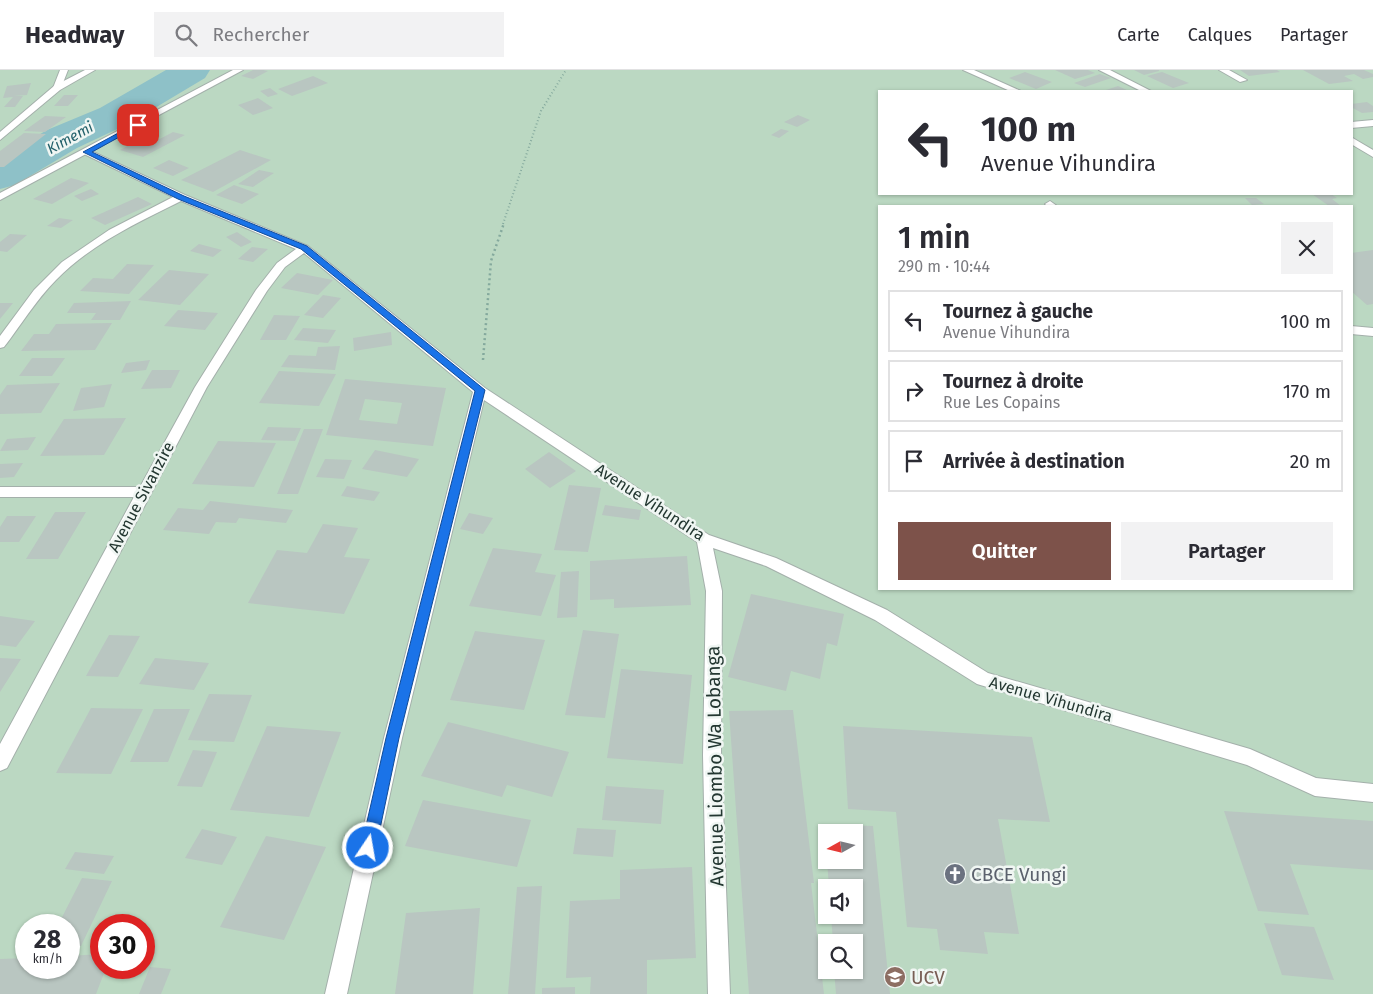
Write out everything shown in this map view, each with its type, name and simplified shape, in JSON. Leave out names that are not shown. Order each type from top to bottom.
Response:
[{"type":"street","points":[[57,88],[64,70]]},
{"type":"street","points":[[0,137],[57,88],[91,70]]},
{"type":"street","points":[[0,197],[239,70]]},
{"type":"street","points":[[967,70],[1015,90]]},
{"type":"street","points":[[1103,70],[1145,90]]},
{"type":"street","points":[[1223,70],[1243,80]]},
{"type":"street","points":[[1353,125],[1373,123]]},
{"type":"street","points":[[1353,141],[1373,154]]},
{"type":"street","name":"Avenue Vihundira","points":[[87,152],[181,197],[304,248],[398,326],[480,390],[704,539],[771,562],[881,616],[983,679],[1250,756],[1315,787],[1373,793]]},
{"type":"street","points":[[0,344],[51,278],[80,254],[106,235],[181,197]]},
{"type":"street","name":"Avenue Sivanzire","points":[[0,762],[201,387],[262,290],[281,265],[304,248]]},
{"type":"street","points":[[1353,330],[1373,332]]},
{"type":"street","points":[[336,994],[393,738],[480,390]]},
{"type":"street","points":[[0,492],[144,492]]},
{"type":"street","name":"Avenue Liombo Wa Lobanga","points":[[704,539],[714,591],[712,754],[719,994]]},
{"type":"path","points":[[480,390],[491,261],[541,111],[566,70]]},
{"type":"green space","points":[[0,70],[1373,70],[1373,994],[0,994]]},
{"type":"building","points":[[253,70],[268,71],[253,79],[241,76]]},
{"type":"building","points":[[1055,70],[1088,70],[1095,73],[1075,79]]},
{"type":"building","points":[[1134,70],[1159,70],[1159,71],[1144,75]]},
{"type":"building","points":[[1240,70],[1277,70],[1280,72],[1249,76]]},
{"type":"building","points":[[1303,70],[1364,70],[1373,74],[1373,77],[1363,79],[1354,74],[1344,76],[1353,81],[1329,84]]},
{"type":"building","points":[[1025,72],[1052,82],[1036,89],[1009,78]]},
{"type":"building","points":[[1162,72],[1189,83],[1173,88],[1147,76]]},
{"type":"building","points":[[1100,74],[1111,78],[1085,87],[1074,83]]},
{"type":"building","points":[[313,76],[328,83],[292,96],[278,89]]},
{"type":"building","points":[[31,83],[27,95],[14,96],[23,96],[15,107],[4,107],[13,97],[3,98],[7,86]]},
{"type":"building","points":[[1118,86],[1127,90],[1106,90]]},
{"type":"building","points":[[270,88],[278,94],[268,97],[260,91]]},
{"type":"building","points":[[64,95],[78,95],[68,106],[54,106]]},
{"type":"building","points":[[258,98],[273,108],[253,115],[238,105]]},
{"type":"building","points":[[1367,102],[1373,106],[1373,112],[1362,113],[1353,108],[1353,104]]},
{"type":"building","points":[[798,115],[810,120],[797,127],[784,122]]},
{"type":"building","points":[[45,116],[66,117],[45,132],[24,131]]},
{"type":"building","points":[[781,129],[789,131],[779,138],[771,135]]},
{"type":"building","points":[[173,132],[185,135],[143,157],[120,150],[142,138],[154,142]]},
{"type":"building","points":[[24,133],[46,134],[4,167],[0,167],[0,151]]},
{"type":"building","points":[[240,150],[271,160],[213,192],[181,180]]},
{"type":"building","points":[[169,160],[189,168],[173,176],[153,168]]},
{"type":"building","points":[[259,170],[274,173],[253,187],[238,184]]},
{"type":"building","points":[[71,178],[89,183],[52,204],[33,199]]},
{"type":"building","points":[[234,185],[259,194],[242,204],[216,195]]},
{"type":"building","points":[[91,189],[99,194],[82,201],[74,196]]},
{"type":"building","points":[[1313,195],[1332,195],[1337,198],[1332,199],[1340,205],[1328,205]]},
{"type":"building","points":[[138,197],[152,204],[105,225],[91,218]]},
{"type":"building","points":[[1245,198],[1256,198],[1264,204],[1252,205]]},
{"type":"building","points":[[59,218],[73,220],[61,228],[47,226]]},
{"type":"building","points":[[237,232],[252,242],[241,247],[226,237]]},
{"type":"building","points":[[10,234],[27,235],[7,252],[0,251],[0,242]]},
{"type":"building","points":[[199,244],[222,250],[213,257],[190,251]]},
{"type":"building","points":[[252,247],[268,249],[253,262],[238,259]]},
{"type":"building","points":[[1373,250],[1373,304],[1367,305],[1353,293],[1353,253]]},
{"type":"building","points":[[127,264],[154,265],[129,294],[80,291],[93,278],[113,279]]},
{"type":"building","points":[[169,270],[209,274],[180,305],[138,300]]},
{"type":"building","points":[[297,273],[333,280],[318,295],[281,288]]},
{"type":"building","points":[[323,295],[341,298],[323,318],[304,315]]},
{"type":"building","points":[[131,301],[120,320],[91,320],[96,313],[67,313],[74,303]]},
{"type":"building","points":[[0,303],[13,303],[0,319]]},
{"type":"building","points":[[178,310],[218,313],[205,330],[164,326]]},
{"type":"building","points":[[274,315],[300,316],[286,340],[260,340]]},
{"type":"building","points":[[112,323],[95,350],[21,351],[34,334],[49,334],[56,324]]},
{"type":"building","points":[[303,328],[336,330],[328,343],[294,340]]},
{"type":"building","points":[[391,332],[392,345],[354,351],[353,338]]},
{"type":"building","points":[[340,346],[335,370],[281,367],[289,355],[316,356],[318,347]]},
{"type":"building","points":[[32,358],[65,358],[52,376],[19,376]]},
{"type":"building","points":[[150,360],[146,370],[121,373],[126,363]]},
{"type":"building","points":[[152,370],[180,370],[171,388],[141,389]]},
{"type":"building","points":[[279,371],[336,374],[319,406],[259,403]]},
{"type":"building","points":[[345,379],[446,388],[433,446],[326,435]],"holes":[[[365,399],[402,403],[397,424],[359,420]]]},
{"type":"building","points":[[60,383],[41,413],[0,414],[0,395],[7,385]]},
{"type":"building","points":[[112,384],[104,407],[73,411],[81,388]]},
{"type":"building","points":[[126,418],[104,455],[40,456],[64,419]]},
{"type":"building","points":[[268,427],[301,428],[295,441],[261,440]]},
{"type":"building","points":[[304,429],[323,429],[298,494],[277,494]]},
{"type":"building","points":[[36,437],[28,450],[0,451],[7,439]]},
{"type":"building","points":[[218,441],[276,443],[254,487],[192,484]]},
{"type":"building","points":[[375,450],[419,459],[407,477],[362,469]]},
{"type":"building","points":[[549,452],[576,471],[550,488],[525,469]]},
{"type":"building","points":[[325,459],[352,460],[344,479],[316,477]]},
{"type":"building","points":[[23,463],[14,477],[0,478],[0,464]]},
{"type":"building","points":[[569,485],[601,488],[588,552],[554,550]]},
{"type":"building","points":[[347,486],[380,492],[374,501],[341,496]]},
{"type":"building","points":[[210,501],[293,510],[286,523],[239,518],[236,523],[216,522],[209,534],[163,530],[178,508],[203,510]]},
{"type":"building","points":[[605,505],[641,510],[639,520],[602,515]]},
{"type":"building","points":[[55,512],[86,512],[58,559],[26,559]]},
{"type":"building","points":[[469,513],[493,518],[483,534],[460,529]]},
{"type":"building","points":[[7,516],[36,516],[19,542],[0,542],[0,527]]},
{"type":"building","points":[[323,524],[358,528],[344,557],[370,559],[344,614],[248,603],[277,550],[307,553]]},
{"type":"building","points":[[493,548],[542,554],[535,572],[556,575],[541,616],[469,606]]},
{"type":"building","points":[[687,556],[691,605],[614,608],[614,599],[590,600],[590,561]]},
{"type":"building","points":[[579,571],[577,617],[557,618],[561,572]]},
{"type":"building","points":[[751,594],[844,614],[837,646],[827,643],[820,679],[791,671],[786,691],[728,677]]},
{"type":"building","points":[[0,616],[35,621],[16,647],[0,645]]},
{"type":"building","points":[[583,630],[619,634],[605,718],[565,715]]},
{"type":"building","points":[[475,631],[545,640],[524,710],[450,700]]},
{"type":"building","points":[[109,635],[140,636],[118,677],[86,676]]},
{"type":"building","points":[[0,658],[21,659],[0,692]]},
{"type":"building","points":[[155,658],[209,663],[194,690],[139,684]]},
{"type":"building","points":[[621,669],[692,675],[683,764],[607,758]]},
{"type":"building","points":[[209,694],[252,695],[234,742],[188,740]]},
{"type":"building","points":[[91,708],[143,709],[111,774],[56,773]]},
{"type":"building","points":[[154,709],[190,709],[168,762],[130,762]]},
{"type":"building","points":[[793,710],[814,883],[811,883],[818,943],[818,979],[822,979],[824,994],[749,994],[729,711]]},
{"type":"building","points":[[448,722],[569,752],[552,797],[507,785],[502,797],[421,776]]},
{"type":"building","points":[[267,726],[341,732],[309,817],[230,810]]},
{"type":"building","name":"CBCE Vungi","points":[[843,726],[1032,737],[1050,822],[998,819],[1019,934],[984,932],[988,954],[940,950],[937,929],[907,927],[896,812],[848,809]]},
{"type":"building","points":[[193,750],[217,752],[202,787],[177,786]]},
{"type":"building","points":[[606,786],[664,790],[661,824],[602,820]]},
{"type":"building","points":[[423,800],[531,820],[517,867],[405,846]]},
{"type":"building","points":[[1224,811],[1373,821],[1373,870],[1290,864],[1309,915],[1258,911]]},
{"type":"building","points":[[863,826],[873,826],[890,994],[836,994],[835,979],[863,979],[863,934],[832,934],[832,924],[863,924],[863,879],[828,879],[828,869],[863,869]]},
{"type":"building","points":[[577,828],[616,830],[613,857],[573,854]]},
{"type":"building","points":[[202,829],[237,837],[222,865],[185,858]]},
{"type":"building","points":[[266,836],[326,847],[284,940],[220,927]]},
{"type":"building","points":[[75,852],[114,856],[104,874],[65,869]]},
{"type":"building","points":[[692,867],[696,958],[647,960],[647,994],[590,994],[591,977],[566,978],[570,901],[620,899],[620,870]]},
{"type":"building","points":[[82,878],[112,881],[96,914],[90,914],[90,927],[81,946],[80,914],[64,914]]},
{"type":"building","points":[[542,886],[535,994],[508,994],[517,887]]},
{"type":"building","points":[[480,908],[473,994],[395,994],[406,913]]},
{"type":"building","points":[[1264,923],[1314,927],[1334,980],[1282,975]]},
{"type":"building","points":[[80,955],[90,955],[90,979],[102,979],[96,994],[0,994],[0,959],[15,958],[15,979],[80,979]]},
{"type":"building","points":[[155,967],[171,969],[161,994],[139,994],[145,979],[155,979]]},
{"type":"building","points":[[575,987],[575,994],[542,994],[542,988]]},
{"type":"waterway","name":"Kimemi","points":[[0,176],[62,139],[114,116],[192,70]]},
{"type":"place","name":"CBCE Vungi","points":[[955,874]]},
{"type":"place","name":"UCV","points":[[895,977]]},
{"type":"route","points":[[138,125],[87,152],[181,197],[304,248],[398,326],[480,390],[393,738],[368,848]]}]
